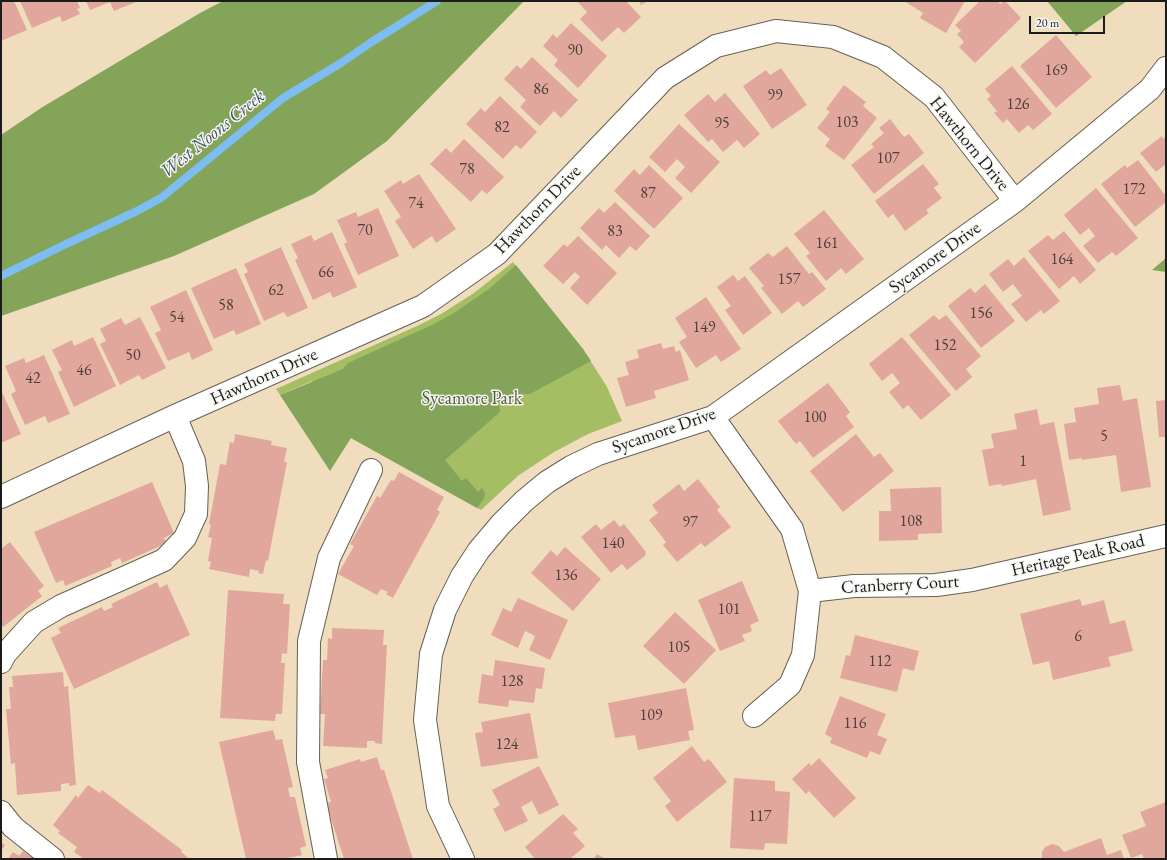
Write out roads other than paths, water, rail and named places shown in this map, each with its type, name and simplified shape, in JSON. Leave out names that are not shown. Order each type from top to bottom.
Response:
[{"type":"street","name":"Hawthorn Drive","points":[[1,497],[175,416],[423,306],[497,254],[665,78],[716,46],[776,31],[834,37],[883,57],[934,97],[1015,201]]},
{"type":"street","name":"Sycamore Drive","points":[[463,859],[438,806],[425,720],[431,654],[445,610],[462,576],[479,550],[501,524],[524,501],[547,482],[571,467],[598,454],[713,417],[1015,201],[1150,89],[1166,68]]},
{"type":"street","points":[[1,662],[5,654],[34,622],[61,606],[164,560],[185,538],[196,514],[197,486],[194,461],[175,416]]},
{"type":"street","points":[[713,417],[792,529],[810,591],[803,655],[790,685],[754,716]]},
{"type":"street","points":[[326,859],[308,762],[309,642],[329,558],[371,470]]},
{"type":"street","name":"Heritage Peak Road","points":[[990,576],[1166,536]]},
{"type":"street","name":"Cranberry Court","points":[[810,591],[854,586],[936,585],[990,576]]},
{"type":"street","points":[[1,812],[13,827],[53,859]]},
{"type":"waterway","name":"West Noons Creek","points":[[1,276],[161,198],[283,98],[341,63],[437,1]]},
{"type":"park label","name":"Sycamore Park","points":[[472,399]]}]
